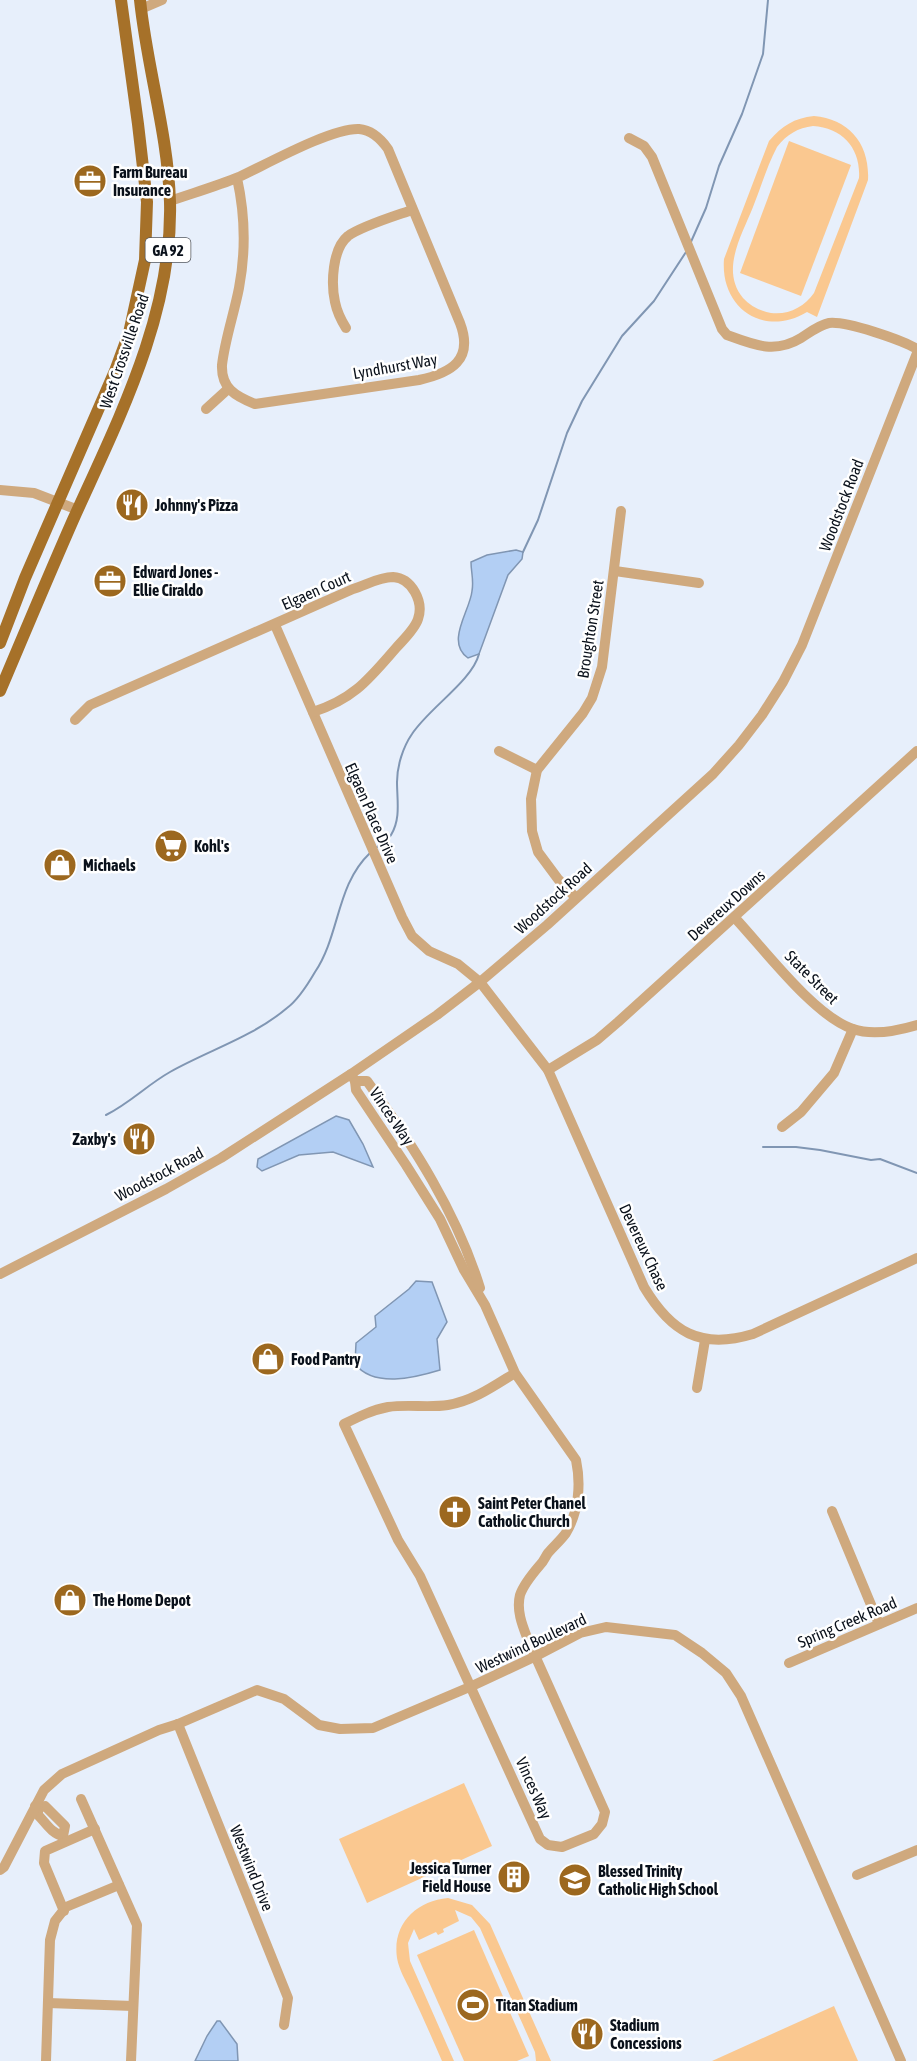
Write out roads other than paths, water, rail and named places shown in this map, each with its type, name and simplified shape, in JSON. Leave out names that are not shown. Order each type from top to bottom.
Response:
[{"type":"main road","name":"West Crossville Road","points":[[0,644],[25,578],[115,371],[129,333],[145,260],[147,202],[121,0]]},
{"type":"main road","name":"West Crossville Road","points":[[0,691],[124,406],[148,341],[162,289],[167,259],[170,201],[164,136],[141,4]]},
{"type":"main road","points":[[123,15],[141,4]]},
{"type":"street","points":[[141,4],[162,0]]},
{"type":"street","name":"Lyndhurst Way","points":[[170,201],[237,178],[332,135],[353,129],[367,130],[383,142],[388,149],[464,332],[462,355],[452,369],[437,376],[255,404],[240,398],[228,389]]},
{"type":"street","points":[[629,138],[644,146],[652,157],[722,329],[727,335],[778,348],[788,346],[830,323],[874,332],[917,351]]},
{"type":"street","points":[[206,409],[228,389],[222,377],[222,365],[239,285],[244,229],[243,203],[237,178]]},
{"type":"street","points":[[346,328],[336,308],[333,288],[337,255],[342,242],[354,233],[412,210]]},
{"type":"street","name":"Woodstock Road","points":[[0,1274],[221,1158],[353,1078],[480,982],[713,774],[751,730],[783,682],[802,645],[917,351]]},
{"type":"street","points":[[0,490],[34,493],[78,510]]},
{"type":"street","name":"Broughton Street","points":[[576,898],[538,852],[532,831],[531,799],[537,770],[583,714],[592,698],[602,667],[621,511]]},
{"type":"street","points":[[615,571],[699,582]]},
{"type":"street","name":"Elgaen Court","points":[[75,720],[90,705],[380,579],[395,577],[408,583],[416,592],[419,603],[418,619],[406,636],[361,687],[344,698],[313,712]]},
{"type":"street","name":"Elgaen Place Drive","points":[[275,625],[397,908],[412,936],[429,951],[458,964],[480,982]]},
{"type":"street","points":[[499,750],[537,770]]},
{"type":"street","name":"Devereux Downs","points":[[548,1070],[597,1040],[735,918],[917,751]]},
{"type":"street","name":"State Street","points":[[735,918],[825,1014],[853,1029],[885,1032],[917,1024]]},
{"type":"street","name":"Devereux Chase","points":[[480,982],[548,1070],[644,1287],[657,1309],[669,1321],[687,1333],[705,1340]]},
{"type":"street","points":[[782,1127],[801,1112],[829,1081],[853,1029]]},
{"type":"street","name":"Vinces Way","points":[[353,1078],[368,1081],[439,1194],[465,1245],[485,1305],[515,1373],[576,1460],[577,1505],[571,1524],[565,1535],[532,1573],[520,1594],[519,1608],[522,1624],[605,1812],[602,1824],[594,1834],[556,1848],[540,1839],[472,1686],[420,1576],[398,1540],[344,1424],[376,1410],[390,1407],[448,1405],[465,1400],[488,1390],[515,1373]]},
{"type":"street","points":[[697,1388],[705,1340],[753,1334],[917,1258]]},
{"type":"street","points":[[832,1511],[879,1624]]},
{"type":"street","name":"Spring Creek Road","points":[[789,1663],[917,1608]]},
{"type":"street","name":"Westwind Boulevard","points":[[0,1870],[4,1867],[37,1807],[44,1790],[62,1774],[159,1730],[257,1690],[284,1699],[319,1725],[340,1729],[373,1728],[472,1686],[580,1633],[606,1627],[675,1635],[726,1673],[741,1696],[901,2061]]},
{"type":"street","name":"Westwind Drive","points":[[178,1724],[288,1998],[284,2025]]},
{"type":"street","points":[[81,1799],[137,1925],[131,2061]]},
{"type":"street","points":[[45,1806],[55,1814],[65,1826],[64,1839],[55,1834],[38,1815],[37,1807],[45,1806]]},
{"type":"street","points":[[46,1823],[55,1814]]},
{"type":"street","points":[[64,1911],[44,1863],[45,1851],[64,1839],[95,1829]]},
{"type":"street","points":[[857,1875],[917,1850]]},
{"type":"street","points":[[46,2061],[50,1940],[56,1921],[66,1907],[119,1885]]},
{"type":"street","points":[[48,2003],[133,2006]]},
{"type":"water","points":[[516,550],[523,552],[522,559],[508,575],[479,654],[468,658],[461,651],[459,635],[472,591],[471,562],[487,555]]},
{"type":"water","points":[[336,1116],[349,1120],[373,1167],[333,1152],[299,1155],[262,1171],[257,1167],[258,1159]]},
{"type":"water","points":[[416,1281],[432,1282],[447,1322],[437,1339],[440,1370],[395,1379],[383,1379],[363,1371],[355,1364],[356,1343],[376,1327],[375,1316]]},
{"type":"water","points":[[217,2021],[220,2021],[237,2044],[238,2061],[195,2061],[207,2036]]},
{"type":"waterway","points":[[690,244],[706,208],[719,166],[742,114],[763,54],[768,0]]},
{"type":"waterway","points":[[523,552],[538,520],[567,433],[582,401],[622,336],[654,301],[686,252]]},
{"type":"waterway","points":[[377,847],[390,837],[394,829],[398,809],[398,770],[409,739],[419,724],[468,674],[479,654]]},
{"type":"waterway","points":[[106,1115],[170,1072],[260,1027],[291,1005],[306,987],[323,958],[344,895],[359,866],[370,853]]},
{"type":"waterway","points":[[763,1147],[796,1147],[871,1160],[880,1159],[917,1173]]},
{"type":"place","name":"Farm Bureau Insurance","points":[[90,181]]},
{"type":"place","name":"Johnny's Pizza","points":[[132,505]]},
{"type":"place","name":"Edward Jones - Ellie Ciraldo","points":[[110,581]]},
{"type":"place","name":"Kohl's","points":[[171,846]]},
{"type":"place","name":"Michaels","points":[[60,865]]},
{"type":"place","name":"Zaxby's","points":[[139,1139]]},
{"type":"place","name":"Food Pantry","points":[[268,1359]]},
{"type":"place","name":"Saint Peter Chanel Catholic Church","points":[[455,1512]]},
{"type":"place","name":"The Home Depot","points":[[70,1600]]},
{"type":"place","name":"Jessica Turner Field House","points":[[514,1877]]},
{"type":"place","name":"Blessed Trinity Catholic High School","points":[[575,1880]]},
{"type":"place","name":"Titan Stadium","points":[[473,2005]]},
{"type":"place","name":"Stadium Concessions","points":[[587,2034]]}]
